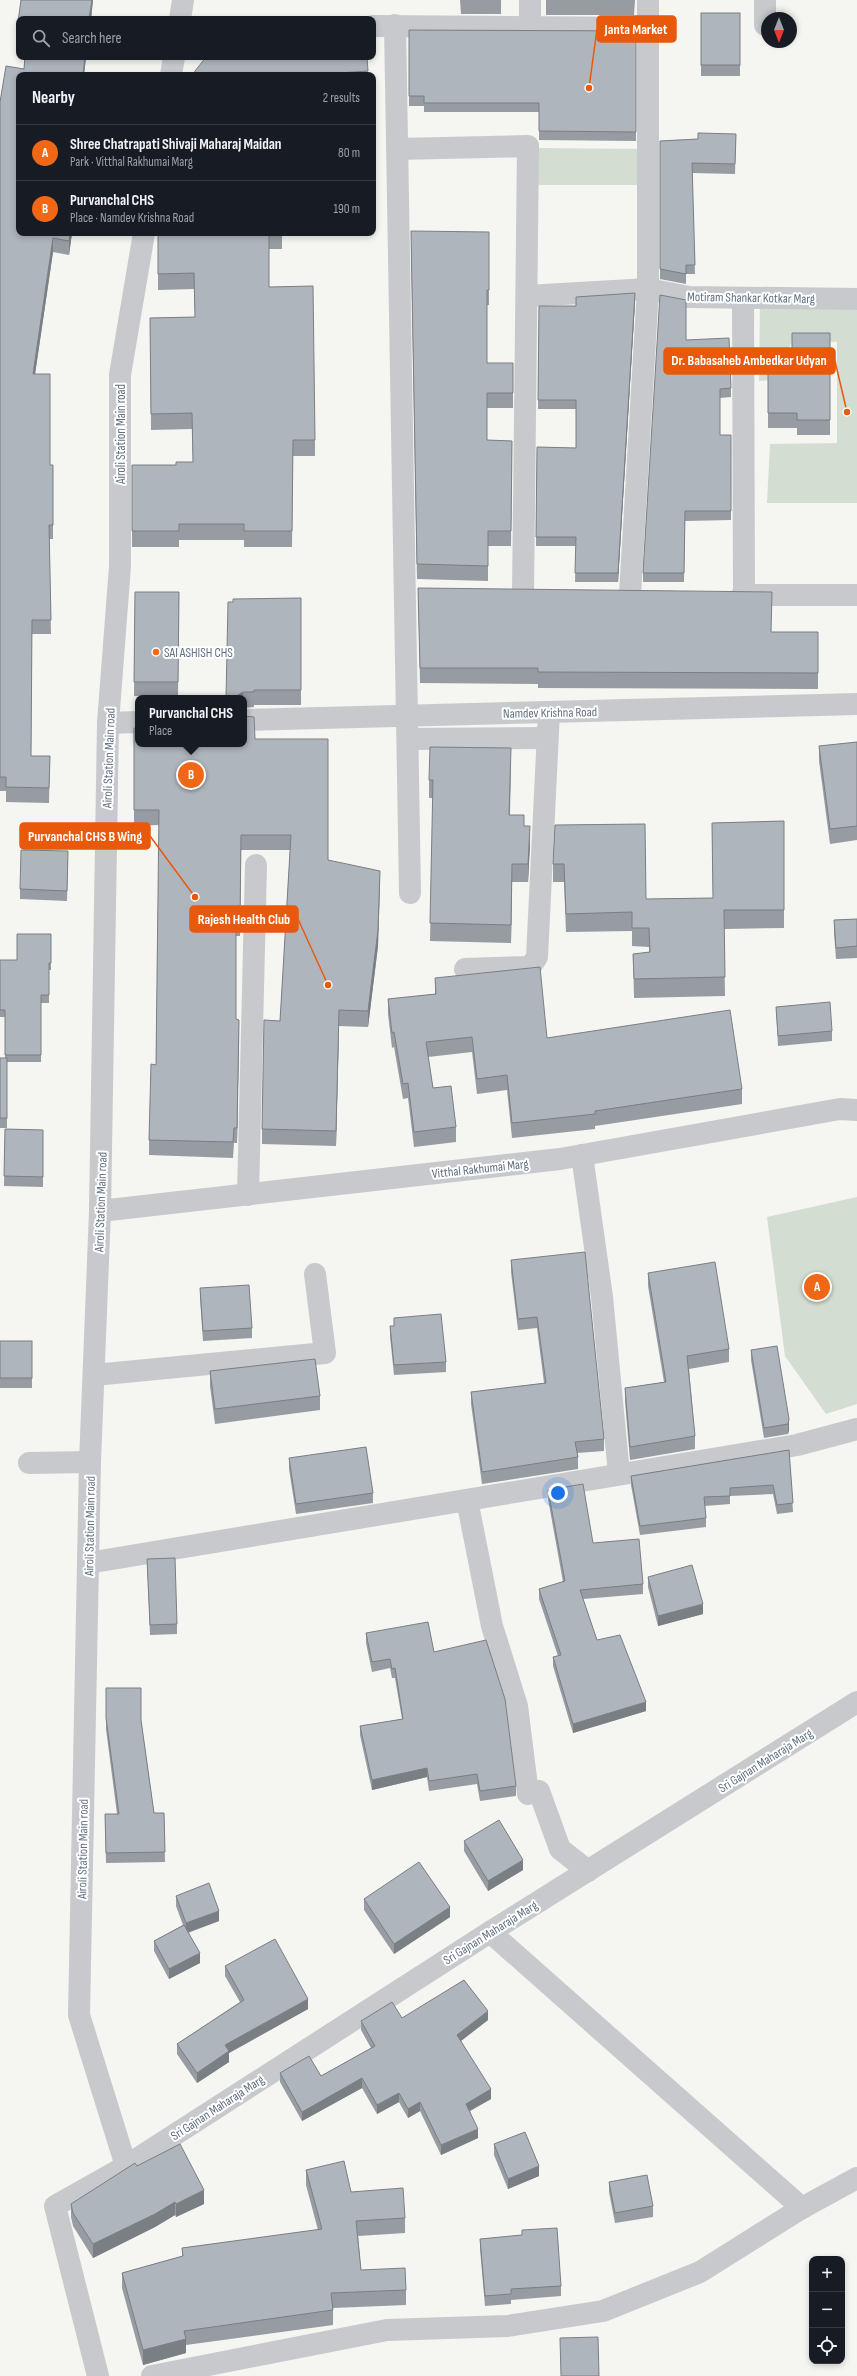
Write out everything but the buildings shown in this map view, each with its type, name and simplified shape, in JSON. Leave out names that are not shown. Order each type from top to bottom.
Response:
[{"type":"street","points":[[180,16],[183,0]]},
{"type":"street","points":[[530,0],[530,28]]},
{"type":"street","points":[[630,595],[648,289],[648,0]]},
{"type":"street","points":[[765,0],[765,12]]},
{"type":"street","points":[[395,25],[398,149],[403,591],[408,714],[410,893]]},
{"type":"street","points":[[376,26],[648,28]]},
{"type":"street","points":[[172,72],[174,60]]},
{"type":"street","points":[[398,149],[528,146],[527,296],[515,594],[546,594]]},
{"type":"street","name":"Airoli Station Main road","points":[[126,2166],[79,2015],[90,1462],[100,1211],[108,723],[120,566],[120,374],[143,236]]},
{"type":"street","name":"Motiram Shankar Kotkar Marg","points":[[527,296],[648,289],[689,297],[857,299]]},
{"type":"street","points":[[743,298],[744,595]]},
{"type":"street","points":[[403,591],[427,592]]},
{"type":"street","points":[[607,595],[653,595]]},
{"type":"street","points":[[722,595],[857,596]]},
{"type":"street","name":"Namdev Krishna Road","points":[[247,720],[408,714],[857,704]]},
{"type":"street","points":[[465,969],[526,967],[531,966],[537,957],[549,712]]},
{"type":"street","points":[[108,723],[135,722]]},
{"type":"street","points":[[408,739],[547,738]]},
{"type":"street","points":[[248,1194],[256,865]]},
{"type":"street","name":"Vitthal Rakhumai Marg","points":[[100,1211],[582,1155],[840,1109],[857,1110]]},
{"type":"street","points":[[582,1155],[602,1297],[619,1474]]},
{"type":"street","points":[[94,1375],[324,1353],[315,1274]]},
{"type":"street","points":[[88,1562],[797,1445],[857,1429]]},
{"type":"street","points":[[29,1463],[90,1462]]},
{"type":"street","points":[[467,1500],[492,1626],[517,1706],[528,1794],[539,1791],[560,1849],[588,1871]]},
{"type":"street","name":"Sri Gajnan Maharaja Marg","points":[[98,2376],[56,2206],[126,2166],[490,1932],[857,1702]]},
{"type":"street","points":[[490,1932],[802,2208]]},
{"type":"street","points":[[152,2376],[387,2330],[508,2326],[603,2311],[700,2272],[802,2208],[857,2178]]},
{"type":"shaded area","points":[[537,148],[640,149],[640,185],[538,185]]},
{"type":"shaded area","points":[[760,304],[857,306],[857,503],[767,503],[770,444],[837,443],[837,342],[793,340],[785,355],[778,379],[759,381]]},
{"type":"shaded area","points":[[857,1197],[857,1404],[826,1414],[785,1356],[767,1217]]},
{"type":"place","name":"Janta Market","points":[[589,88]]},
{"type":"place","name":"Dr. Babasaheb Ambedkar Udyan","points":[[847,412]]},
{"type":"place","name":"SAI ASHISH CHS","points":[[156,652]]},
{"type":"place","name":"Purvanchal CHS","points":[[191,775]]},
{"type":"place","name":"Purvanchal CHS B Wing","points":[[195,897]]},
{"type":"place","name":"Rajesh Health Club","points":[[328,985]]},
{"type":"place","name":"Shree Chatrapati Shivaji Maharaj Maidan","points":[[817,1287]]}]
